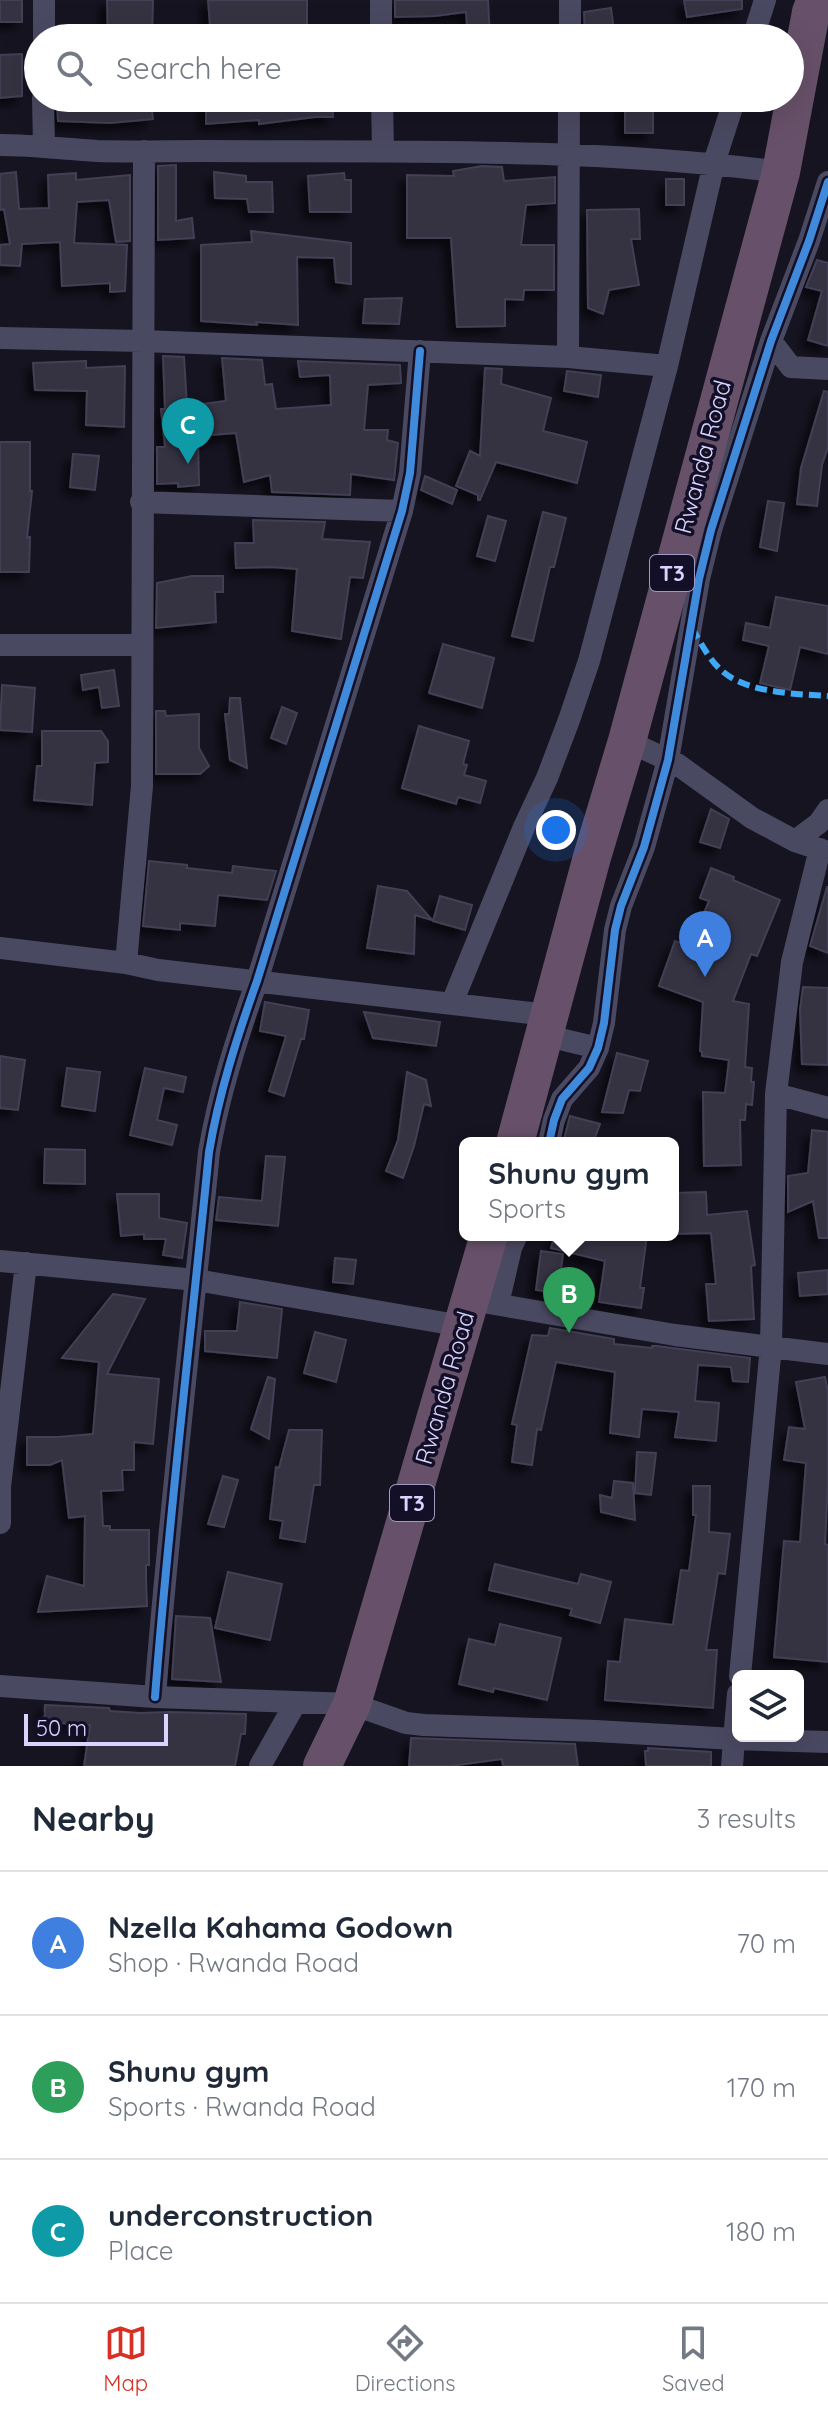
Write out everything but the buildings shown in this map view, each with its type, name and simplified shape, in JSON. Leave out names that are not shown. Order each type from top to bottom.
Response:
[{"type":"highway","name":"Rwanda Road","points":[[804,71],[818,10]]},
{"type":"highway","name":"Rwanda Road","points":[[517,1137],[592,857],[627,741],[795,112]]},
{"type":"highway","name":"Rwanda Road","points":[[322,1766],[352,1704],[409,1514],[477,1310],[488,1241]]},
{"type":"street","points":[[44,0],[44,24]]},
{"type":"street","points":[[381,0],[381,24]]},
{"type":"street","points":[[570,0],[570,24]]},
{"type":"street","points":[[757,24],[765,0]]},
{"type":"street","points":[[43,112],[44,145]]},
{"type":"street","points":[[382,112],[383,151]]},
{"type":"street","points":[[568,357],[569,112]]},
{"type":"street","points":[[452,1003],[569,720],[589,661],[667,366],[714,163],[730,112]]},
{"type":"street","points":[[0,145],[44,145],[96,151],[383,151],[568,156],[714,163],[781,172]]},
{"type":"street","points":[[126,963],[142,786],[144,151]]},
{"type":"street","points":[[550,1137],[562,1099],[589,1068],[598,1048],[615,930],[644,847],[668,760],[696,594],[708,542],[771,341],[828,182]]},
{"type":"street","points":[[0,338],[568,357],[667,366]]},
{"type":"street","points":[[771,341],[791,367],[828,369]]},
{"type":"street","points":[[155,1697],[214,1123],[230,1058],[257,981],[402,511],[410,473],[420,351]]},
{"type":"street","points":[[141,502],[402,511]]},
{"type":"street","points":[[0,645],[141,645]]},
{"type":"street","points":[[627,741],[668,760],[752,818],[795,841],[824,850],[792,962],[776,1094],[771,1346],[741,1670]]},
{"type":"street","points":[[795,841],[815,828],[828,810]]},
{"type":"street","points":[[0,948],[126,963],[158,970],[452,1003],[546,1025],[598,1048]]},
{"type":"street","points":[[776,1094],[828,1108]]},
{"type":"street","points":[[477,1310],[514,1241]]},
{"type":"street","points":[[0,1261],[477,1310],[828,1354]]},
{"type":"street","points":[[0,1523],[1,1474],[26,1263]]},
{"type":"street","points":[[0,1686],[155,1697],[352,1704],[406,1723],[424,1725],[732,1739]]},
{"type":"street","points":[[260,1766],[296,1702]]},
{"type":"street","points":[[804,1741],[828,1742]]},
{"type":"street","points":[[732,1766],[734,1742]]},
{"type":"marked path","points":[[692,628],[712,660],[730,677],[771,691],[828,696]]},
{"type":"cycle path","points":[[550,1137],[562,1099],[589,1068],[598,1048],[615,930],[644,847],[668,760],[699,579],[711,530],[771,341],[828,182]]},
{"type":"cycle path","points":[[155,1697],[173,1493],[213,1130],[236,1044],[402,511],[410,473],[420,351]]},
{"type":"place","name":"underconstruction","points":[[188,464]]},
{"type":"place","name":"Nzella Kahama Godown","points":[[705,977]]},
{"type":"place","name":"Shunu gym","points":[[569,1333]]}]
